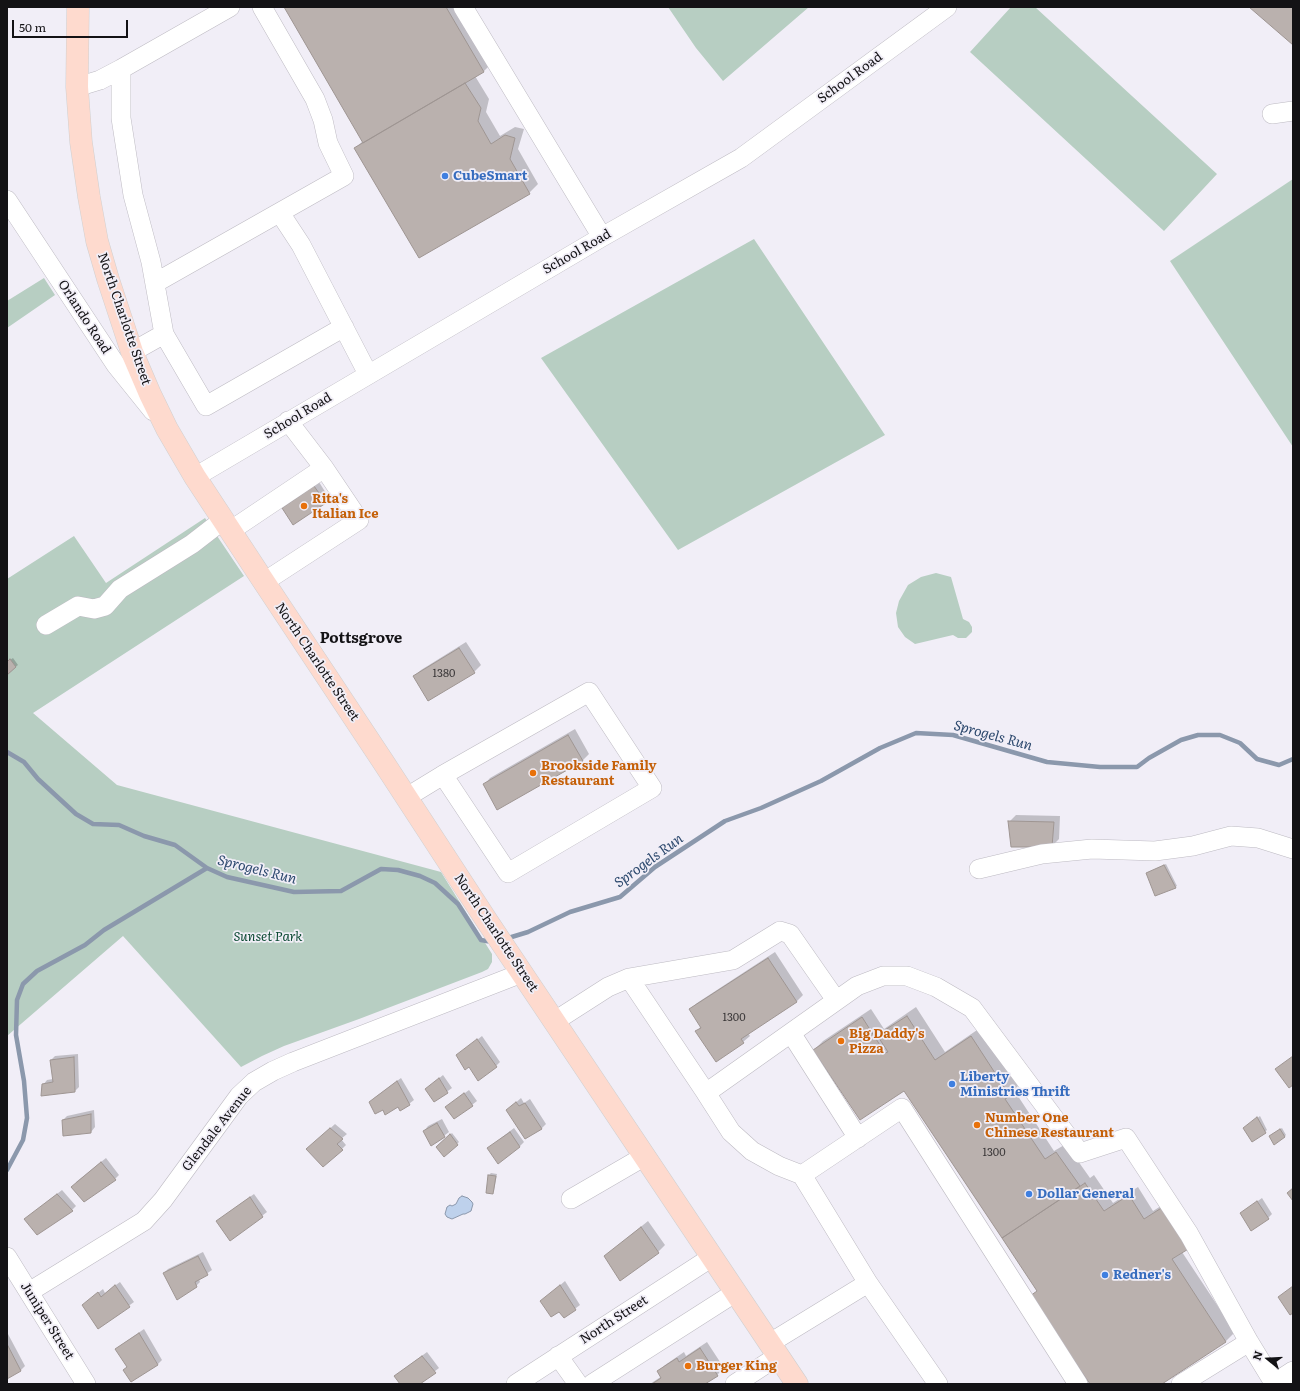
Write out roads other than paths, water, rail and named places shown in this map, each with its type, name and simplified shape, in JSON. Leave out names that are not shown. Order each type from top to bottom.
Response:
[{"type":"main road","name":"North Charlotte Street","points":[[78,7],[77,87],[81,142],[97,241],[132,352],[167,429],[194,477],[407,797],[487,921],[797,1384]]},
{"type":"street","points":[[77,87],[100,80],[230,7]]},
{"type":"street","points":[[155,283],[344,176],[328,143],[323,120],[315,100],[262,7]]},
{"type":"street","points":[[463,7],[602,237]]},
{"type":"street","name":"School Road","points":[[194,477],[602,237],[741,158],[926,14],[947,7]]},
{"type":"street","points":[[121,69],[121,118],[133,194],[151,262],[164,334],[206,406],[344,327]]},
{"type":"street","points":[[1272,114],[1293,111]]},
{"type":"street","name":"Orlando Road","points":[[7,200],[116,365],[167,429]]},
{"type":"street","points":[[280,213],[301,245],[368,374]]},
{"type":"street","points":[[132,352],[164,334]]},
{"type":"street","points":[[264,582],[359,520],[324,468],[288,421]]},
{"type":"street","points":[[46,625],[78,606],[94,609],[104,606],[120,589],[192,544],[227,526],[324,468]]},
{"type":"street","points":[[407,797],[443,776],[589,692],[652,788],[508,873],[443,776]]},
{"type":"street","points":[[979,869],[1042,854],[1092,849],[1155,851],[1192,846],[1231,836],[1258,838],[1293,849]]},
{"type":"street","points":[[554,1021],[608,987],[629,978],[733,960],[780,931],[790,934],[832,1004]]},
{"type":"street","name":"Glendale Avenue","points":[[29,1292],[116,1240],[144,1221],[162,1200],[239,1096],[254,1082],[293,1062],[522,973]]},
{"type":"street","points":[[706,1093],[857,986],[883,976],[907,976],[936,987],[972,1008],[1080,1153],[1126,1138],[1189,1234],[1273,1384],[1293,1371]]},
{"type":"street","points":[[629,978],[732,1132],[752,1151],[779,1166],[802,1175],[868,1282],[938,1384]]},
{"type":"street","points":[[791,1033],[858,1138]]},
{"type":"street","points":[[802,1175],[902,1108],[1078,1384]]},
{"type":"street","points":[[571,1199],[645,1156]]},
{"type":"street","name":"Juniper Street","points":[[7,1257],[86,1384]]},
{"type":"street","name":"North Street","points":[[516,1384],[712,1257]]},
{"type":"street","points":[[735,1384],[774,1350],[868,1282]]},
{"type":"street","points":[[592,1384],[736,1292]]},
{"type":"street","points":[[1181,1384],[1249,1342]]},
{"type":"street","points":[[558,1356],[578,1384]]},
{"type":"water","points":[[462,1196],[468,1198],[472,1202],[473,1204],[471,1211],[452,1219],[447,1217],[445,1214],[447,1207],[456,1204]]},
{"type":"waterway","name":"Sprogels Run","points":[[505,939],[528,932],[570,912],[620,897],[655,867],[725,821],[761,808],[821,781],[880,748],[916,733],[953,735],[1047,762],[1100,767],[1137,767],[1149,758],[1181,740],[1198,735],[1220,735],[1240,743],[1257,759],[1279,765],[1293,759]]},
{"type":"waterway","name":"Sprogels Run","points":[[7,752],[24,762],[38,779],[76,814],[93,824],[119,825],[144,836],[175,845],[207,868],[227,877],[294,892],[341,891],[381,869],[398,870],[420,876],[435,883],[458,904],[481,940],[492,942]]},
{"type":"waterway","points":[[7,1170],[23,1140],[27,1118],[24,1081],[16,1035],[17,1000],[23,984],[37,971],[85,945],[104,930],[207,868]]},
{"type":"place","name":"CubeSmart","points":[[445,176]]},
{"type":"place","name":"Rita's Italian Ice","points":[[304,506]]},
{"type":"place","name":"Brookside Family Restaurant","points":[[533,773]]},
{"type":"place","name":"Big Daddy's Pizza","points":[[841,1041]]},
{"type":"place","name":"Liberty Ministries Thrift","points":[[952,1084]]},
{"type":"place","name":"Number One Chinese Restaurant","points":[[977,1125]]},
{"type":"place","name":"Dollar General","points":[[1029,1194]]},
{"type":"place","name":"Redner's","points":[[1105,1275]]},
{"type":"place","name":"Burger King","points":[[688,1366]]},
{"type":"district","name":"Pottsgrove","points":[[361,639]]},
{"type":"park label","name":"Sunset Park","points":[[268,937]]}]
